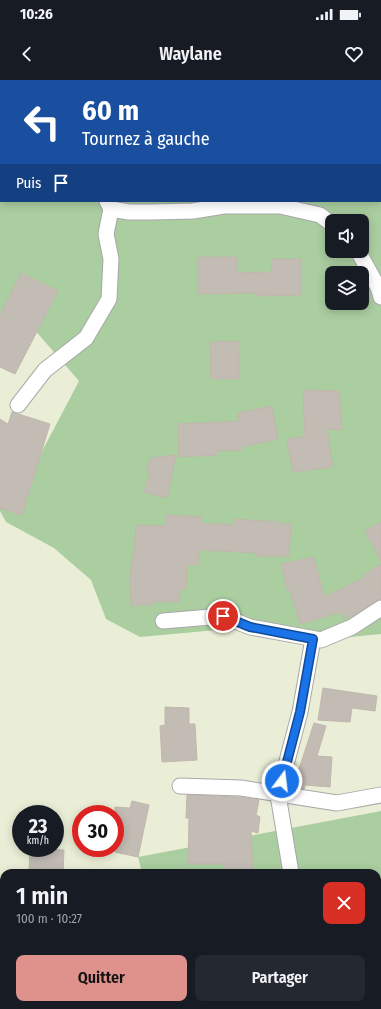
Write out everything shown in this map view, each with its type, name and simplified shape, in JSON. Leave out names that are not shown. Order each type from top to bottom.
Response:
[{"type":"street","points":[[18,405],[44,370],[86,338],[109,299],[111,259],[106,234],[109,205],[129,212],[193,211],[224,206],[280,206],[320,215],[325,219]]},
{"type":"street","points":[[362,258],[378,287],[381,298]]},
{"type":"street","points":[[163,621],[223,616],[250,627],[321,640],[352,627],[381,608]]},
{"type":"street","points":[[290,869],[278,795],[300,712],[313,639]]},
{"type":"street","points":[[180,786],[241,788],[278,795],[337,803],[381,795]]},
{"type":"green space","points":[[0,202],[2,202],[321,640],[381,634],[381,811],[138,857],[141,869],[0,869]]},
{"type":"green space","points":[[0,202],[381,202],[381,634],[321,640],[250,627],[140,637],[106,619],[91,580],[54,548],[6,522],[0,511],[0,499],[18,497],[79,381],[20,313],[0,328]]},
{"type":"green space","points":[[381,811],[381,869],[141,869],[138,857]]},
{"type":"building","points":[[198,257],[237,257],[237,273],[272,272],[272,259],[301,259],[301,295],[257,296],[257,293],[198,294]]},
{"type":"building","points":[[21,273],[58,291],[15,374],[0,367],[0,316]]},
{"type":"building","points":[[238,341],[239,379],[211,379],[210,342]]},
{"type":"building","points":[[303,390],[339,391],[342,430],[327,429],[333,467],[293,472],[287,439],[305,436]]},
{"type":"building","points":[[272,406],[278,439],[242,447],[242,450],[217,451],[217,455],[179,457],[178,424],[239,421],[238,413]]},
{"type":"building","points":[[12,412],[50,424],[22,515],[0,508],[0,419],[8,424]]},
{"type":"building","points":[[176,455],[167,498],[144,492],[150,471],[146,470],[151,458]]},
{"type":"building","points":[[166,515],[202,517],[201,523],[235,525],[235,519],[279,522],[278,525],[291,523],[289,556],[256,556],[256,553],[199,550],[198,565],[187,565],[186,589],[180,589],[179,602],[153,601],[153,605],[131,605],[130,578],[132,555],[134,555],[136,525],[166,526]]},
{"type":"building","points":[[381,522],[381,561],[365,531]]},
{"type":"building","points":[[314,557],[324,597],[365,577],[364,575],[381,564],[381,599],[356,614],[344,618],[341,612],[300,624],[290,590],[287,590],[281,564]]},
{"type":"building","points":[[323,688],[377,696],[375,711],[352,708],[350,722],[318,720]]},
{"type":"building","points":[[165,707],[189,708],[189,724],[195,724],[197,760],[162,762],[160,726],[165,725]]},
{"type":"building","points":[[314,723],[326,726],[317,756],[332,757],[330,787],[305,785],[304,789],[290,786],[294,768],[299,769]]},
{"type":"building","points":[[187,795],[240,797],[259,800],[256,815],[260,817],[258,833],[251,831],[253,869],[225,869],[224,864],[188,864],[189,818],[186,818]]},
{"type":"building","points":[[132,801],[149,805],[138,857],[124,854],[124,808],[130,808]]},
{"type":"building","points":[[30,857],[64,857],[63,869],[29,869]]},
{"type":"route","points":[[223,616],[250,627],[313,639],[300,712],[282,781]]}]
